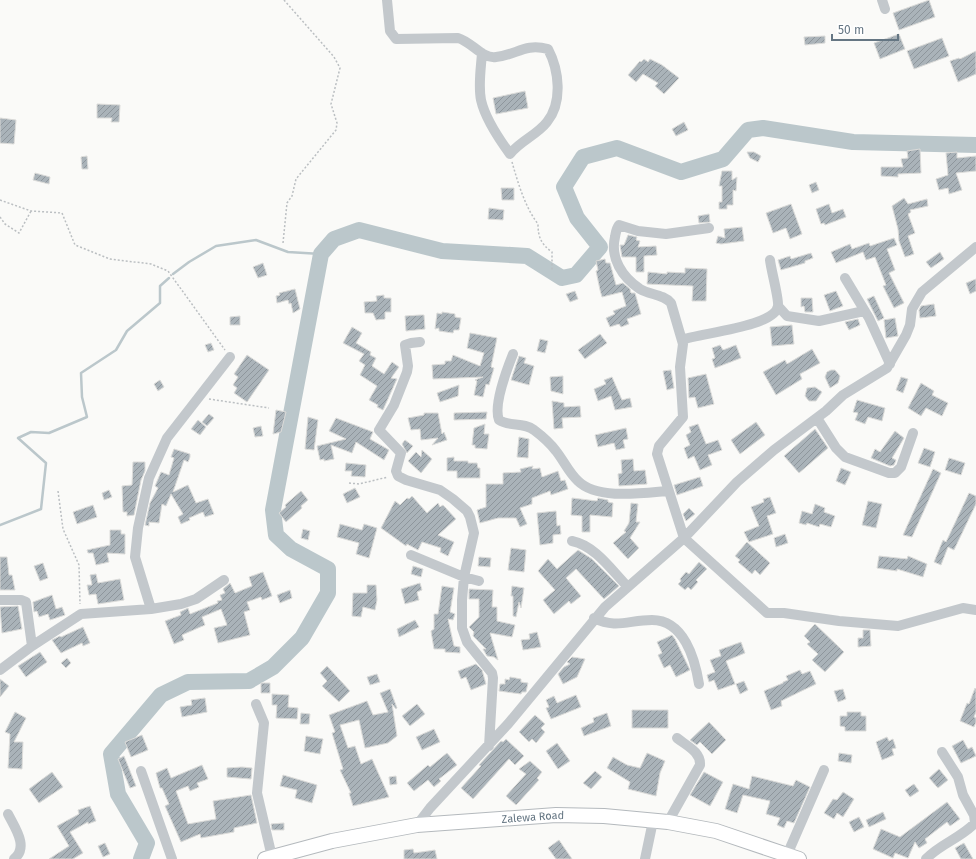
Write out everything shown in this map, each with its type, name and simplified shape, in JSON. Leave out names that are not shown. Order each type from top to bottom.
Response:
[{"type":"highway","name":"Zalewa Road","points":[[269,858],[332,841],[418,825],[556,815],[604,816],[668,822],[716,832],[793,857]]},
{"type":"street","points":[[387,0],[390,31],[396,39],[458,38],[466,40],[482,53],[497,57],[529,47],[538,46],[548,49],[556,64],[557,99],[547,122],[515,148],[510,154],[500,140],[484,109],[481,98],[482,53]]},
{"type":"street","points":[[709,228],[666,234],[638,231],[623,225],[617,228],[614,243],[614,254],[619,267],[641,290],[668,300],[673,309],[682,340],[684,349],[680,367],[683,417],[657,450],[661,472],[684,538],[767,613],[784,613],[838,621],[898,626],[963,608],[976,610]]},
{"type":"street","points":[[418,825],[430,808],[489,746],[594,618],[684,538],[737,482],[774,450],[817,418],[843,395],[868,382],[888,368],[906,334],[910,325],[912,309],[922,292],[976,246]]},
{"type":"street","points":[[770,260],[778,306],[787,316],[819,321],[864,311]]},
{"type":"street","points":[[845,278],[864,311],[890,364]]},
{"type":"street","points":[[682,340],[692,336],[742,327],[766,319],[774,313],[778,306]]},
{"type":"street","points":[[420,342],[411,342],[405,346],[408,366],[407,372],[394,405],[379,430],[401,453],[397,474],[406,480],[440,490],[467,511],[472,523],[474,533],[464,577],[462,628],[468,642],[492,672],[494,678],[489,746]]},
{"type":"street","points":[[513,354],[501,385],[498,414],[499,420],[522,425],[534,430],[556,451],[578,482],[588,488],[616,493],[637,494],[668,491]]},
{"type":"street","points":[[151,609],[135,557],[138,528],[149,478],[167,438],[230,357]]},
{"type":"street","points":[[817,418],[836,448],[845,456],[889,473],[895,473],[901,467],[913,433]]},
{"type":"street","points":[[572,541],[581,543],[591,549],[628,587]]},
{"type":"street","points":[[411,555],[464,577],[480,581]]},
{"type":"street","points":[[0,670],[32,646],[81,614],[151,609],[181,604],[196,598],[224,580]]},
{"type":"street","points":[[0,600],[21,600],[26,602],[32,646]]},
{"type":"street","points":[[594,618],[606,624],[652,620],[668,625],[678,633],[690,649],[696,666],[699,684]]},
{"type":"street","points":[[256,704],[264,727],[257,793],[269,858]]},
{"type":"street","points":[[668,822],[700,765],[700,759],[697,754],[678,738]]},
{"type":"street","points":[[926,859],[933,852],[966,832],[975,823],[974,815],[963,795],[958,777],[942,752]]},
{"type":"street","points":[[793,857],[824,770]]},
{"type":"street","points":[[141,771],[172,859]]},
{"type":"street","points":[[8,814],[22,846],[20,855],[14,859]]},
{"type":"street","points":[[645,859],[653,820]]},
{"type":"path","points":[[283,243],[287,203],[292,196],[296,179],[336,130],[337,123],[331,104],[340,68],[334,57],[284,0]]},
{"type":"path","points":[[510,154],[517,181],[533,218],[538,224],[538,236],[545,247],[552,252],[552,270]]},
{"type":"path","points":[[0,200],[32,211],[62,213],[75,245],[110,259],[151,264],[168,271],[230,357]]},
{"type":"path","points":[[0,217],[5,224],[19,233],[32,211]]},
{"type":"path","points":[[199,398],[269,408]]},
{"type":"path","points":[[349,483],[359,484],[397,474]]},
{"type":"path","points":[[58,491],[63,529],[80,564],[81,614]]},
{"type":"building","points":[[929,0],[935,17],[899,30],[893,13]]},
{"type":"building","points":[[899,34],[905,49],[880,59],[874,43]]},
{"type":"building","points":[[825,36],[825,43],[805,45],[804,37]]},
{"type":"building","points":[[942,38],[949,56],[914,69],[907,51]]},
{"type":"building","points":[[976,51],[976,74],[958,82],[950,61],[960,59]]},
{"type":"building","points":[[644,59],[648,62],[650,59],[662,65],[679,78],[664,94],[655,86],[658,83],[643,74],[636,82],[628,75],[640,61],[641,62]]},
{"type":"building","points":[[525,91],[528,108],[496,114],[493,98]]},
{"type":"building","points":[[97,104],[120,105],[119,122],[111,122],[112,118],[97,118]]},
{"type":"building","points":[[0,118],[16,120],[14,144],[0,143]]},
{"type":"building","points":[[684,122],[688,130],[676,136],[672,129]]},
{"type":"building","points":[[920,149],[921,173],[898,174],[898,177],[881,176],[881,167],[903,167],[901,159],[908,158],[907,151]]},
{"type":"building","points":[[747,152],[754,152],[761,156],[758,162],[750,158]]},
{"type":"building","points":[[957,152],[957,158],[976,156],[976,171],[956,173],[962,190],[949,194],[948,188],[939,190],[936,179],[948,175],[946,153]]},
{"type":"building","points":[[87,156],[88,169],[82,169],[81,157]]},
{"type":"building","points":[[722,171],[732,171],[732,180],[737,177],[736,191],[733,190],[733,205],[727,205],[727,209],[719,209],[719,202],[722,202],[722,186],[719,186]]},
{"type":"building","points":[[35,173],[50,177],[49,184],[33,180]]},
{"type":"building","points":[[816,182],[819,190],[812,193],[809,185]]},
{"type":"building","points":[[501,188],[514,188],[514,200],[502,200]]},
{"type":"building","points":[[904,198],[908,204],[927,199],[928,206],[910,210],[911,212],[908,214],[915,233],[908,236],[914,254],[905,257],[899,241],[898,229],[892,206]]},
{"type":"building","points":[[791,204],[802,234],[790,239],[786,228],[773,233],[766,213]]},
{"type":"building","points":[[829,204],[832,213],[843,209],[846,217],[825,225],[824,223],[821,224],[816,209]]},
{"type":"building","points":[[489,208],[504,210],[503,220],[488,219]]},
{"type":"building","points":[[709,214],[710,222],[699,223],[698,216]]},
{"type":"building","points":[[742,227],[744,241],[721,244],[716,243],[718,236],[725,238],[724,229]]},
{"type":"building","points":[[628,235],[637,237],[636,240],[640,241],[638,247],[656,246],[657,255],[644,256],[644,272],[636,272],[636,257],[622,257],[620,245],[624,245]]},
{"type":"building","points":[[894,238],[897,245],[887,249],[895,270],[889,273],[904,303],[894,308],[883,286],[886,285],[875,257],[866,260],[863,252],[836,263],[831,252],[850,244],[852,249],[869,243],[870,246]]},
{"type":"building","points":[[940,252],[944,259],[931,268],[926,262]]},
{"type":"building","points":[[811,253],[813,258],[805,261],[805,263],[781,270],[778,260],[790,256],[791,259]]},
{"type":"building","points":[[605,259],[606,263],[610,263],[616,285],[623,283],[630,289],[631,293],[635,293],[641,314],[627,319],[629,324],[621,327],[619,324],[610,327],[606,318],[615,314],[613,311],[626,306],[622,292],[602,297],[596,271],[598,270],[596,261]]},
{"type":"building","points":[[263,263],[267,275],[258,278],[253,267]]},
{"type":"building","points":[[685,268],[707,269],[706,301],[692,301],[693,286],[647,284],[648,272],[667,274],[667,272],[685,273]]},
{"type":"building","points":[[976,279],[976,291],[970,294],[966,283]]},
{"type":"building","points":[[295,289],[300,309],[293,313],[291,303],[289,304],[288,300],[277,303],[276,296],[280,295],[279,293]]},
{"type":"building","points":[[575,291],[578,299],[570,302],[566,294]]},
{"type":"building","points":[[836,291],[843,306],[830,311],[824,295]]},
{"type":"building","points":[[384,295],[384,298],[391,298],[391,312],[385,312],[385,319],[376,320],[373,313],[365,313],[364,302],[377,301],[376,296]]},
{"type":"building","points":[[874,296],[884,318],[878,321],[867,299]]},
{"type":"building","points":[[801,298],[812,298],[813,312],[805,312],[804,306],[801,307]]},
{"type":"building","points":[[934,304],[936,316],[920,318],[919,310],[921,306]]},
{"type":"building","points":[[442,312],[455,314],[455,317],[461,318],[459,330],[454,330],[453,333],[439,331],[439,328],[435,329],[437,313],[442,314]]},
{"type":"building","points":[[424,315],[425,329],[406,331],[405,316]]},
{"type":"building","points":[[240,316],[240,325],[230,325],[230,317]]},
{"type":"building","points":[[895,318],[898,336],[886,338],[884,320]]},
{"type":"building","points":[[858,319],[860,325],[849,330],[845,322]]},
{"type":"building","points":[[792,325],[794,344],[772,346],[770,327]]},
{"type":"building","points":[[352,327],[362,333],[356,343],[371,352],[370,355],[376,358],[372,366],[384,374],[392,362],[399,367],[391,378],[397,379],[383,410],[369,400],[377,386],[360,375],[365,365],[359,361],[364,354],[343,343]]},
{"type":"building","points":[[470,333],[497,338],[491,367],[494,368],[489,385],[486,384],[483,397],[474,395],[477,381],[475,380],[483,377],[433,379],[432,365],[445,364],[445,361],[451,361],[453,355],[480,366],[484,353],[467,348]]},
{"type":"building","points":[[600,334],[607,343],[585,359],[578,350]]},
{"type":"building","points":[[540,339],[548,341],[545,353],[537,351]]},
{"type":"building","points":[[211,343],[214,350],[208,352],[205,345]]},
{"type":"building","points":[[720,345],[723,350],[736,345],[741,358],[715,368],[712,359],[715,358],[712,348]]},
{"type":"building","points":[[812,349],[820,363],[800,374],[802,379],[776,395],[763,372],[785,360],[787,364]]},
{"type":"building","points":[[247,355],[269,370],[247,402],[234,393],[237,388],[233,385],[238,377],[234,374]]},
{"type":"building","points":[[519,356],[526,358],[524,363],[534,366],[529,385],[511,380]]},
{"type":"building","points":[[671,370],[674,388],[667,390],[663,371]]},
{"type":"building","points":[[835,370],[840,376],[838,383],[830,388],[825,377],[827,372]]},
{"type":"building","points":[[706,374],[714,404],[698,408],[695,397],[689,398],[688,378]]},
{"type":"building","points":[[563,376],[563,394],[551,391],[550,377]]},
{"type":"building","points":[[612,377],[622,400],[630,398],[632,407],[615,410],[611,396],[598,401],[594,389],[606,384],[604,380]]},
{"type":"building","points":[[901,377],[908,379],[903,393],[896,390]]},
{"type":"building","points":[[160,380],[164,387],[158,391],[154,384]]},
{"type":"building","points":[[921,383],[934,391],[932,395],[948,403],[942,416],[926,408],[921,416],[908,408]]},
{"type":"building","points":[[459,385],[458,396],[440,402],[437,393]]},
{"type":"building","points":[[815,387],[822,392],[816,401],[809,401],[805,396],[807,388]]},
{"type":"building","points":[[857,400],[885,408],[882,421],[868,417],[865,424],[855,420],[858,413],[853,412]]},
{"type":"building","points":[[552,401],[564,403],[564,407],[580,406],[581,417],[562,418],[563,428],[554,429]]},
{"type":"building","points":[[276,410],[286,412],[281,432],[273,434]]},
{"type":"building","points":[[487,412],[486,419],[454,420],[454,413]]},
{"type":"building","points":[[424,413],[438,413],[442,434],[444,432],[447,440],[432,445],[438,438],[421,440],[420,429],[411,430],[408,418],[424,415]]},
{"type":"building","points":[[209,414],[214,418],[207,426],[202,422]]},
{"type":"building","points":[[308,417],[318,420],[314,450],[305,449]]},
{"type":"building","points":[[336,418],[373,432],[370,439],[389,450],[384,460],[356,442],[352,453],[331,445],[334,459],[324,461],[324,459],[320,460],[317,446],[346,439],[329,431]]},
{"type":"building","points":[[198,420],[206,427],[200,435],[191,429]]},
{"type":"building","points":[[756,422],[765,435],[740,454],[731,440]]},
{"type":"building","points":[[485,424],[484,434],[489,434],[487,449],[475,448],[475,445],[472,445],[474,428]]},
{"type":"building","points":[[698,424],[706,444],[718,440],[722,450],[708,455],[712,465],[700,470],[694,456],[688,459],[684,448],[690,445],[686,435],[691,432],[689,427]]},
{"type":"building","points":[[261,426],[263,436],[255,437],[253,428]]},
{"type":"building","points":[[626,428],[628,439],[623,440],[625,448],[616,450],[614,443],[598,447],[595,435]]},
{"type":"building","points":[[815,429],[828,448],[799,473],[784,456]]},
{"type":"building","points":[[895,431],[904,438],[892,458],[896,460],[894,465],[890,466],[871,458],[875,449],[880,452]]},
{"type":"building","points":[[519,437],[529,439],[528,458],[517,457]]},
{"type":"building","points":[[405,440],[413,446],[407,453],[402,444]]},
{"type":"building","points":[[924,448],[935,452],[930,467],[918,463]]},
{"type":"building","points":[[174,449],[190,454],[190,457],[188,462],[184,460],[173,492],[188,485],[196,503],[208,499],[214,514],[205,517],[203,512],[189,518],[190,520],[181,524],[178,517],[183,514],[171,494],[166,506],[162,504],[159,523],[149,522],[149,526],[145,525],[150,503],[158,488],[155,486],[161,472],[169,475],[174,458],[171,457]]},
{"type":"building","points":[[422,450],[432,459],[421,473],[408,461],[416,452],[421,457]]},
{"type":"building","points":[[454,457],[454,461],[468,461],[468,463],[477,463],[478,468],[480,468],[480,478],[457,478],[457,471],[447,471],[447,458]]},
{"type":"building","points":[[949,458],[965,463],[961,475],[945,470]]},
{"type":"building","points":[[633,459],[634,471],[645,470],[647,484],[619,486],[618,474],[622,473],[621,460]]},
{"type":"building","points":[[133,462],[145,462],[145,471],[141,480],[134,515],[127,516],[127,512],[123,512],[122,486],[132,485]]},
{"type":"building","points":[[346,463],[366,465],[365,477],[351,476],[352,471],[345,471]]},
{"type":"building","points":[[533,466],[532,469],[540,468],[542,477],[558,471],[561,481],[565,480],[568,489],[551,495],[550,491],[532,498],[532,504],[520,508],[527,524],[520,527],[516,518],[498,518],[480,523],[477,510],[486,507],[486,484],[503,484],[503,473],[521,472],[520,469]]},
{"type":"building","points":[[841,468],[851,472],[845,485],[836,481]]},
{"type":"building","points":[[933,469],[941,473],[912,537],[903,535]]},
{"type":"building","points":[[700,477],[703,486],[677,495],[674,485]]},
{"type":"building","points":[[355,488],[360,497],[347,503],[343,494]]},
{"type":"building","points":[[109,490],[112,497],[104,500],[102,493]]},
{"type":"building","points":[[301,491],[308,500],[301,506],[302,508],[286,522],[279,513],[286,507],[285,505]]},
{"type":"building","points":[[969,493],[976,496],[976,504],[954,550],[948,547],[941,565],[934,562],[943,540],[946,542]]},
{"type":"building","points":[[412,496],[427,513],[438,503],[440,507],[443,505],[456,519],[438,535],[454,542],[448,556],[440,552],[441,548],[422,542],[418,550],[407,544],[406,546],[381,528],[395,501],[400,505],[407,498],[409,499]]},
{"type":"building","points":[[770,497],[776,513],[767,516],[773,534],[749,542],[744,532],[759,526],[751,507],[764,502],[763,499]]},
{"type":"building","points":[[572,498],[597,501],[598,498],[608,500],[608,502],[613,503],[612,517],[590,515],[590,532],[582,532],[582,516],[571,515]]},
{"type":"building","points":[[868,501],[882,504],[876,528],[862,525]]},
{"type":"building","points":[[631,503],[638,504],[636,522],[640,522],[630,538],[639,548],[628,559],[613,543],[626,532],[624,531],[629,523]]},
{"type":"building","points":[[815,504],[825,508],[824,512],[835,516],[831,527],[820,524],[819,527],[807,523],[806,525],[799,523],[802,511],[812,514]]},
{"type":"building","points":[[93,505],[97,517],[77,524],[73,512]]},
{"type":"building","points":[[689,508],[695,514],[686,521],[683,514]]},
{"type":"building","points":[[556,511],[557,526],[560,525],[561,534],[553,535],[553,543],[540,545],[537,513]]},
{"type":"building","points":[[340,524],[362,530],[364,524],[377,528],[369,558],[356,554],[359,543],[337,537]]},
{"type":"building","points":[[303,529],[310,531],[308,540],[301,538]]},
{"type":"building","points":[[110,530],[121,530],[121,534],[125,534],[125,554],[107,553],[109,562],[96,565],[93,553],[88,553],[87,550],[110,545]]},
{"type":"building","points":[[785,534],[788,543],[776,547],[774,538]]},
{"type":"building","points":[[747,542],[770,563],[760,575],[755,570],[752,574],[738,562],[740,560],[735,556]]},
{"type":"building","points":[[511,548],[526,550],[524,572],[508,570]]},
{"type":"building","points":[[578,550],[592,559],[619,586],[604,599],[576,569],[566,578],[581,596],[571,604],[569,601],[554,614],[543,600],[555,590],[538,571],[548,559],[557,569]]},
{"type":"building","points":[[879,556],[907,559],[908,556],[927,564],[923,577],[897,569],[897,571],[877,568]]},
{"type":"building","points":[[0,557],[7,557],[9,575],[12,575],[15,590],[0,590]]},
{"type":"building","points":[[479,557],[491,558],[490,567],[478,566]]},
{"type":"building","points":[[699,562],[707,569],[696,580],[698,582],[691,590],[688,587],[685,590],[678,584],[681,581],[680,579],[686,572],[689,574]]},
{"type":"building","points":[[43,563],[48,578],[40,581],[34,566]]},
{"type":"building","points":[[413,566],[423,569],[421,577],[411,574]]},
{"type":"building","points":[[263,572],[272,596],[262,600],[261,597],[247,602],[250,610],[244,612],[250,635],[218,643],[214,628],[227,625],[221,609],[202,617],[205,625],[182,635],[184,640],[174,644],[165,621],[181,615],[180,612],[188,608],[190,614],[218,603],[217,601],[222,600],[220,595],[225,593],[223,589],[230,583],[235,593],[252,586],[249,577]]},
{"type":"building","points":[[96,574],[98,583],[120,579],[124,600],[98,604],[96,594],[89,595],[87,585],[92,585],[90,575]]},
{"type":"building","points":[[420,583],[422,590],[417,592],[419,600],[405,604],[401,589]]},
{"type":"building","points":[[367,585],[376,585],[377,600],[375,610],[363,607],[361,617],[352,616],[353,593],[367,593]]},
{"type":"building","points":[[442,586],[454,588],[450,612],[455,614],[453,620],[448,619],[454,646],[460,647],[460,653],[445,652],[445,649],[434,649],[431,631],[434,629],[434,614],[438,614]]},
{"type":"building","points":[[512,586],[524,588],[521,608],[519,602],[516,617],[513,616],[513,596],[511,596]]},
{"type":"building","points":[[469,589],[493,590],[492,607],[497,607],[497,621],[515,625],[512,637],[490,633],[498,660],[494,657],[487,656],[483,649],[486,649],[473,636],[474,632],[469,627],[479,617],[479,599],[469,599]]},
{"type":"building","points":[[290,590],[292,598],[280,603],[277,595]]},
{"type":"building","points":[[52,595],[56,609],[62,607],[65,615],[50,620],[48,614],[39,617],[37,611],[34,612],[33,602]]},
{"type":"building","points":[[18,606],[22,629],[2,633],[0,607]]},
{"type":"building","points":[[415,620],[419,627],[399,637],[397,629]]},
{"type":"building","points":[[815,624],[844,652],[825,672],[812,660],[818,654],[807,644],[810,642],[804,636]]},
{"type":"building","points":[[83,627],[90,643],[83,646],[82,643],[61,653],[52,640]]},
{"type":"building","points":[[863,630],[870,630],[871,646],[858,647],[858,638],[863,638]]},
{"type":"building","points":[[537,632],[541,647],[523,650],[521,640],[530,639],[529,634]]},
{"type":"building","points":[[672,635],[690,670],[676,677],[670,665],[664,668],[658,655],[662,653],[657,642]]},
{"type":"building","points":[[741,642],[745,653],[726,661],[735,684],[718,690],[714,680],[709,682],[707,675],[715,672],[710,660],[721,656],[719,650]]},
{"type":"building","points":[[40,652],[47,662],[26,677],[18,666]]},
{"type":"building","points":[[572,657],[585,659],[577,677],[563,684],[558,674],[564,667],[570,664],[567,662]]},
{"type":"building","points":[[67,658],[71,663],[66,668],[61,663]]},
{"type":"building","points":[[476,664],[482,670],[486,684],[471,690],[466,677],[461,679],[458,671]]},
{"type":"building","points":[[327,666],[350,691],[339,702],[322,686],[327,681],[320,673]]},
{"type":"building","points":[[800,670],[802,674],[810,671],[816,684],[781,701],[782,706],[771,710],[764,691],[783,683],[788,680],[786,676]]},
{"type":"building","points":[[377,674],[380,682],[370,685],[367,677]]},
{"type":"building","points":[[510,677],[521,679],[521,682],[528,683],[526,692],[522,692],[521,694],[499,691],[500,684],[505,684],[505,679],[509,680]]},
{"type":"building","points":[[0,679],[9,686],[0,697]]},
{"type":"building","points":[[744,681],[748,690],[740,694],[736,684]]},
{"type":"building","points":[[261,683],[270,683],[270,693],[261,693]]},
{"type":"building","points":[[975,688],[976,712],[974,717],[976,718],[976,722],[974,727],[960,721]]},
{"type":"building","points":[[390,689],[397,708],[396,709],[392,704],[397,736],[388,743],[365,748],[359,720],[340,725],[348,748],[355,746],[361,764],[372,759],[389,797],[353,806],[349,793],[351,793],[340,770],[343,769],[332,733],[335,732],[329,715],[367,701],[373,715],[388,712],[380,693]]},
{"type":"building","points":[[843,689],[846,699],[838,702],[834,691]]},
{"type":"building","points":[[272,694],[289,695],[288,707],[298,708],[297,719],[276,718],[277,705],[272,705]]},
{"type":"building","points":[[576,695],[581,707],[551,719],[546,708],[549,707],[546,700],[554,696],[557,703]]},
{"type":"building","points":[[205,698],[207,712],[182,717],[180,707],[192,705],[191,700]]},
{"type":"building","points":[[417,704],[425,714],[410,726],[402,716]]},
{"type":"building","points":[[632,710],[668,710],[668,728],[632,728]]},
{"type":"building","points":[[15,712],[26,718],[14,742],[23,742],[22,769],[8,768],[10,734],[5,732]]},
{"type":"building","points":[[847,712],[861,712],[861,716],[866,716],[866,731],[845,731],[845,727],[840,726],[840,716],[847,716]]},
{"type":"building","points":[[301,713],[310,714],[309,724],[300,724]]},
{"type":"building","points":[[607,713],[611,726],[584,736],[581,728],[594,722],[593,718]]},
{"type":"building","points":[[535,715],[545,724],[541,728],[545,732],[536,743],[532,739],[529,742],[519,732]]},
{"type":"building","points":[[709,722],[726,740],[712,754],[700,742],[697,745],[690,740]]},
{"type":"building","points":[[434,729],[440,742],[422,750],[416,737]]},
{"type":"building","points":[[142,735],[148,750],[131,757],[125,742]]},
{"type":"building","points":[[306,736],[323,739],[320,754],[304,751]]},
{"type":"building","points":[[887,737],[889,741],[893,739],[896,748],[892,749],[894,755],[882,760],[876,742]]},
{"type":"building","points":[[506,739],[524,756],[515,765],[509,759],[473,799],[461,788],[501,741],[503,742]]},
{"type":"building","points":[[963,740],[968,749],[972,747],[976,756],[961,763],[952,746]]},
{"type":"building","points":[[557,743],[570,761],[558,769],[546,751]]},
{"type":"building","points":[[447,753],[457,765],[439,779],[441,781],[434,787],[428,780],[414,791],[407,783],[428,765],[430,767]]},
{"type":"building","points":[[647,753],[665,761],[660,773],[656,796],[628,789],[630,782],[607,768],[613,757],[627,765],[640,768]]},
{"type":"building","points":[[839,753],[852,755],[851,763],[838,761]]},
{"type":"building","points":[[124,756],[136,786],[130,788],[118,759]]},
{"type":"building","points":[[530,761],[542,772],[537,778],[539,780],[516,805],[506,796],[526,774],[519,769]]},
{"type":"building","points":[[202,765],[208,779],[197,783],[199,787],[190,791],[188,786],[176,791],[188,824],[216,819],[213,801],[251,795],[257,823],[234,828],[234,832],[201,838],[200,834],[181,842],[165,806],[169,804],[162,788],[160,788],[156,773],[167,768],[171,778]]},
{"type":"building","points":[[227,768],[252,768],[251,779],[227,777]]},
{"type":"building","points":[[939,769],[948,780],[938,788],[929,778]]},
{"type":"building","points":[[595,771],[602,777],[591,789],[583,783]]},
{"type":"building","points":[[52,772],[63,787],[39,803],[29,789]]},
{"type":"building","points":[[704,772],[723,782],[710,806],[690,795]]},
{"type":"building","points":[[283,775],[317,785],[312,803],[295,798],[297,790],[280,786]]},
{"type":"building","points":[[396,776],[397,784],[390,785],[389,777]]},
{"type":"building","points":[[752,776],[793,786],[796,780],[810,787],[794,823],[787,821],[784,828],[777,825],[780,818],[766,814],[770,801],[743,795],[737,813],[725,809],[733,784],[749,789]]},
{"type":"building","points":[[914,784],[919,791],[910,797],[905,790]]},
{"type":"building","points":[[843,792],[854,799],[843,817],[837,813],[834,819],[824,813],[833,799],[837,800]]},
{"type":"building","points":[[947,802],[960,819],[950,826],[947,822],[925,839],[927,843],[919,848],[915,842],[908,858],[895,853],[893,858],[873,849],[881,829],[900,837]]},
{"type":"building","points":[[90,806],[96,821],[88,824],[88,822],[70,832],[83,853],[73,859],[49,859],[69,846],[57,826],[79,814],[78,810]]},
{"type":"building","points":[[883,812],[886,819],[869,827],[866,820]]},
{"type":"building","points":[[859,817],[864,827],[854,832],[849,822]]},
{"type":"building","points":[[284,823],[284,830],[272,830],[271,824]]},
{"type":"building","points":[[559,840],[572,859],[556,859],[548,848]]},
{"type":"building","points":[[105,843],[110,854],[103,857],[98,846]]},
{"type":"building","points":[[964,843],[973,859],[961,859],[955,848]]},
{"type":"building","points":[[413,849],[414,853],[435,850],[437,859],[404,859],[404,850]]},
{"type":"waterway","points":[[141,859],[147,843],[118,794],[111,754],[161,695],[188,682],[249,681],[273,667],[302,638],[328,593],[328,569],[291,549],[276,535],[273,510],[321,254],[334,239],[359,230],[442,251],[527,256],[562,278],[576,275],[600,247],[577,218],[564,187],[583,157],[617,148],[681,172],[723,159],[748,130],[763,128],[853,142],[976,145]]},
{"type":"waterway","points":[[173,274],[189,262],[216,246],[256,240],[288,252],[321,254]]},
{"type":"waterway","points":[[0,525],[41,509],[46,463],[18,438],[31,432],[49,433],[87,417],[82,397],[81,373],[116,350],[127,331],[160,303],[160,286],[169,278]]}]
